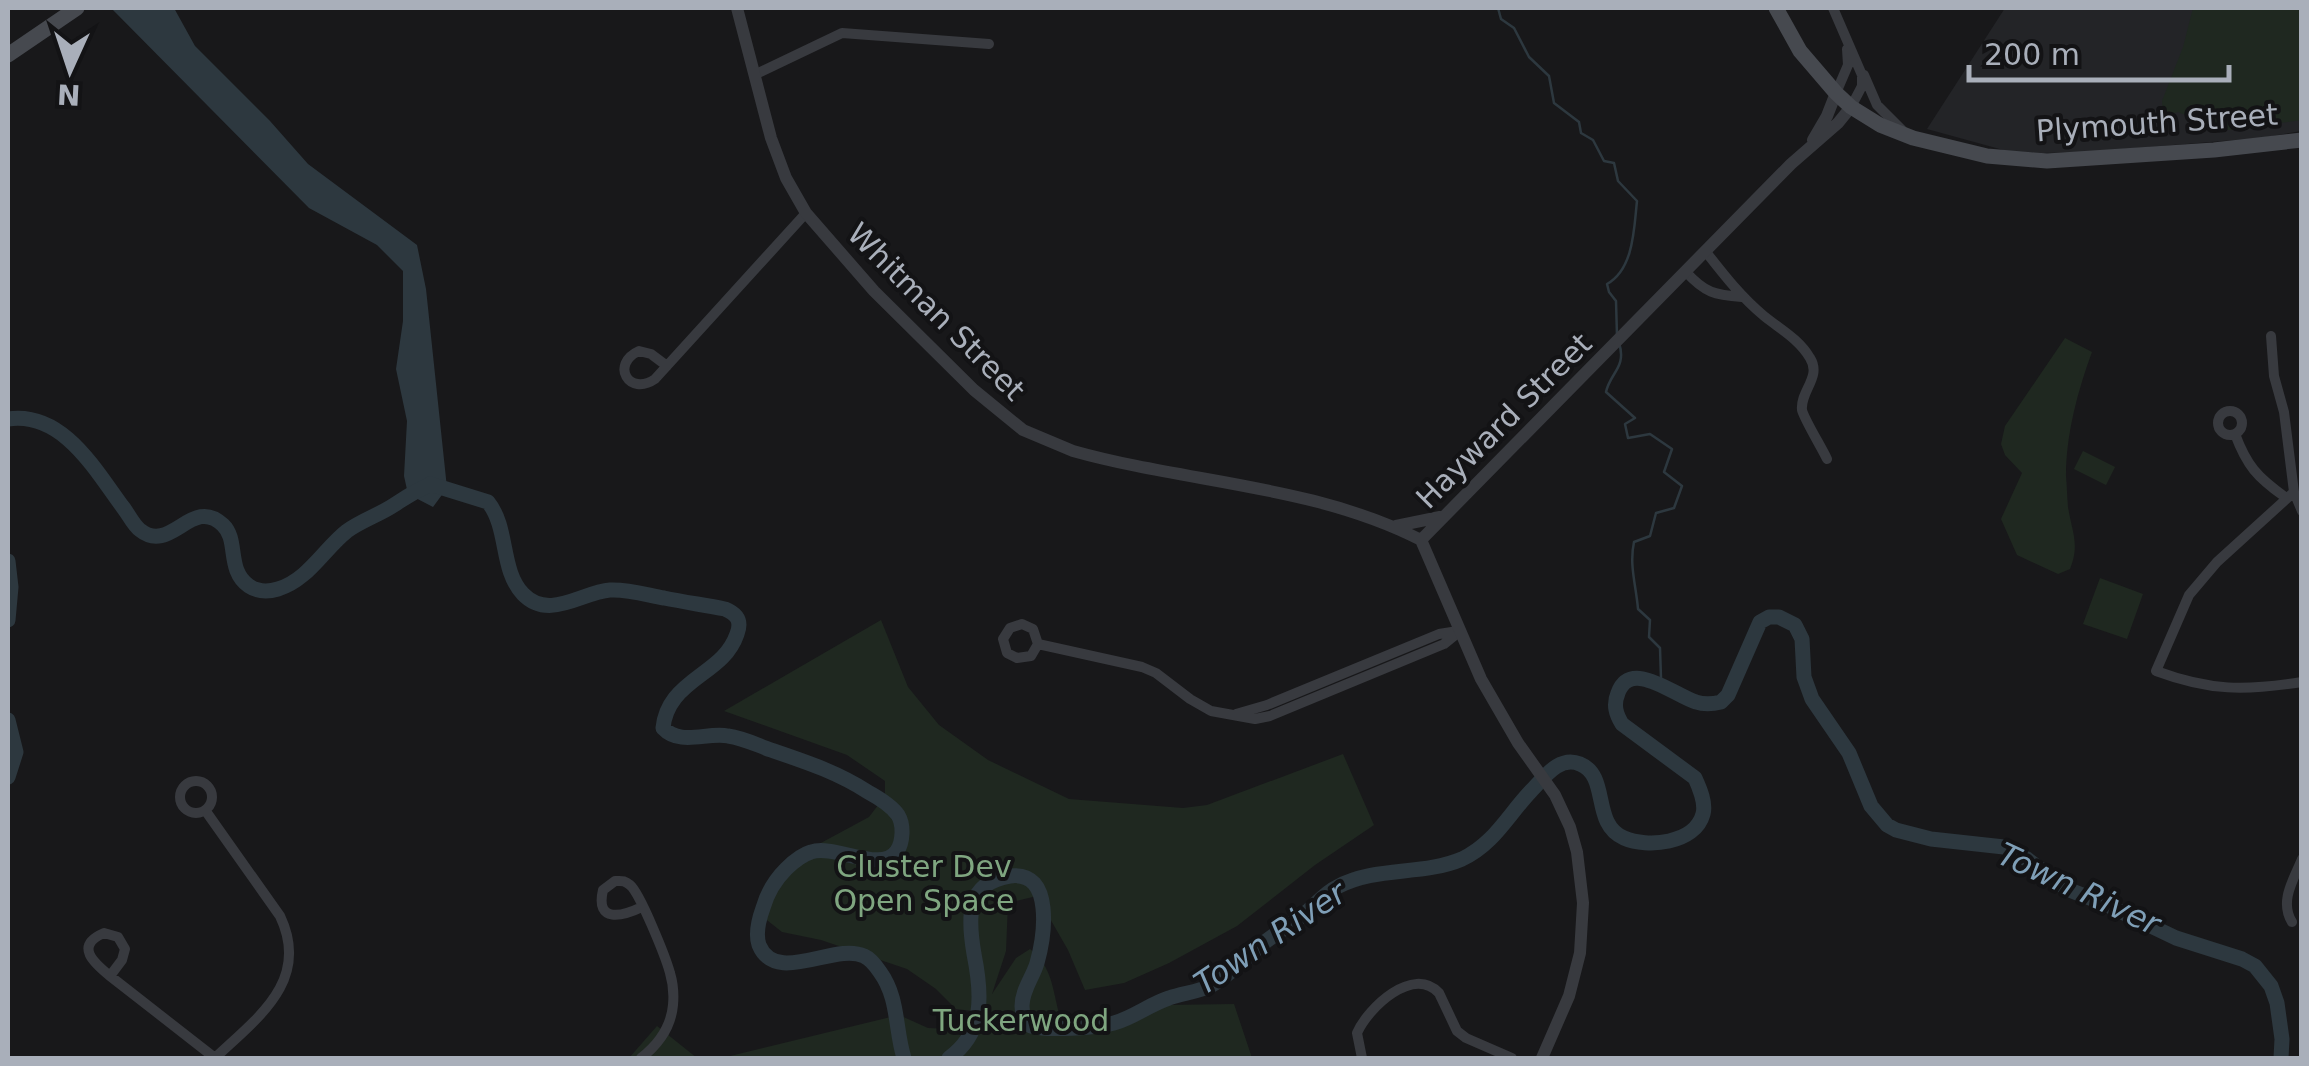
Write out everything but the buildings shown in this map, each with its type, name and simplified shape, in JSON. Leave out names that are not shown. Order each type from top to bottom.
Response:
[{"type":"main road","points":[[8,55],[77,8]]},
{"type":"main road","name":"Plymouth Street","points":[[1776,8],[1800,51],[1836,93],[1885,128],[1910,138],[1987,156],[2047,162],[2302,140]]},
{"type":"street","name":"Whitman Street","points":[[737,8],[780,165],[806,214],[874,292],[1010,421],[1034,436],[1086,455],[1291,497],[1394,526],[1421,540]]},
{"type":"street","points":[[1833,8],[1877,105],[1910,138]]},
{"type":"street","points":[[754,74],[847,32],[989,44]]},
{"type":"street","points":[[1836,93],[1848,65],[1845,38]]},
{"type":"street","points":[[1852,106],[1862,83],[1858,61]]},
{"type":"street","name":"Hayward Street","points":[[1808,148],[1836,93]]},
{"type":"street","name":"Hayward Street","points":[[1542,1058],[1573,984],[1580,952],[1583,916],[1578,852],[1549,785],[1496,706],[1421,540],[1852,106]]},
{"type":"street","points":[[667,366],[806,214]]},
{"type":"street","points":[[1706,252],[1731,285],[1794,338],[1813,360],[1814,376],[1802,409],[1827,459]]},
{"type":"street","points":[[1686,272],[1696,284],[1715,295],[1743,297]]},
{"type":"street","points":[[2270,336],[2274,376],[2284,412],[2289,494]]},
{"type":"street","points":[[2235,434],[2253,471],[2264,482],[2289,494],[2302,512]]},
{"type":"street","points":[[2289,494],[2217,562],[2190,594],[2156,671],[2217,688],[2302,682]]},
{"type":"street","points":[[1394,526],[1443,516]]},
{"type":"street","points":[[1038,644],[1142,667],[1206,709],[1251,719],[1266,718],[1363,671],[1444,644],[1460,631]]},
{"type":"street","points":[[110,976],[215,1058],[276,995],[288,972],[288,934],[280,916],[206,810]]},
{"type":"street","points":[[2292,922],[2286,899],[2302,859]]},
{"type":"street","points":[[641,1058],[664,1034],[674,1001],[668,965],[642,908]]},
{"type":"street","points":[[1362,1058],[1357,1033],[1367,1016],[1398,990],[1420,984],[1439,993],[1457,1031],[1512,1058]]},
{"type":"shaded area","points":[[111,8],[174,8],[195,46],[308,164],[417,245],[426,289],[447,488],[433,507],[408,494],[404,476],[407,421],[396,369],[403,321],[403,271],[377,245],[309,208]]},
{"type":"shaded area","points":[[2005,8],[2301,8],[2301,131],[2260,138],[2042,153],[2007,151],[1927,129]]},
{"type":"green space","points":[[2193,8],[2301,8],[2301,120],[2275,122],[2262,115],[2255,118],[2251,128],[2229,130],[2178,112],[2163,113],[2162,101]]},
{"type":"green space","points":[[2065,338],[2092,352],[2068,444],[2066,476],[2074,552],[2070,569],[2058,574],[2017,555],[2001,519],[2022,473],[2005,455],[2001,444],[2005,426]]},
{"type":"green space","points":[[2083,451],[2115,467],[2106,485],[2074,469]]},
{"type":"green space","points":[[2100,578],[2143,594],[2127,639],[2083,624]]},
{"type":"green space","name":"Cluster Dev Open Space","points":[[881,620],[908,687],[939,725],[988,760],[1069,799],[1183,808],[1207,805],[1343,754],[1374,825],[1237,926],[1169,963],[1124,983],[1085,990],[1068,950],[1037,896],[1008,903],[1006,951],[992,994],[1016,958],[1030,949],[1047,971],[1060,1017],[1101,1019],[1168,1005],[1234,1004],[1252,1058],[722,1058],[899,1015],[928,1028],[948,1029],[973,1022],[980,1012],[956,1009],[907,969],[821,940],[782,932],[758,913],[763,890],[782,864],[869,817],[885,796],[885,781],[847,755],[724,711]]},
{"type":"green space","points":[[657,1026],[697,1058],[629,1058]]},
{"type":"waterway","points":[[1498,8],[1501,19],[1514,28],[1529,57],[1549,76],[1554,103],[1579,122],[1581,133],[1593,140],[1604,161],[1614,163],[1618,181],[1637,201],[1628,258],[1607,284],[1616,301],[1617,336]]},
{"type":"waterway","points":[[1619,343],[1621,358],[1606,392],[1635,418],[1625,424],[1628,438],[1650,434],[1672,449],[1664,472],[1682,486],[1674,508],[1656,513],[1650,536],[1634,542],[1638,609],[1650,620],[1649,637],[1660,648],[1661,678],[1657,684]]},
{"type":"waterway","points":[[8,419],[45,424],[75,445],[135,525],[151,536],[162,536],[201,517],[223,525],[231,539],[237,572],[249,586],[259,590],[289,585],[347,531],[427,486]]},
{"type":"waterway","name":"Town River","points":[[430,484],[488,502],[499,524],[511,573],[523,594],[533,602],[555,605],[599,592],[624,590],[725,609],[735,616],[739,625],[732,645],[675,698],[663,728],[677,736],[734,737],[809,763],[856,785],[898,815],[902,838],[890,857],[881,860],[821,851],[807,853],[791,864],[767,897],[757,936],[767,957],[778,962],[852,953],[869,959],[886,982],[894,1003],[904,1058]]},
{"type":"waterway","points":[[8,561],[8,620]]},
{"type":"waterway","name":"Town River","points":[[949,1058],[961,1048],[975,1024],[979,983],[971,916],[977,895],[995,880],[1024,877],[1034,884],[1043,908],[1037,963],[1022,1000],[1024,1017],[1031,1026],[1072,1028],[1114,1023],[1174,996],[1212,985],[1329,892],[1352,880],[1431,868],[1462,859],[1483,845],[1547,774],[1565,763],[1580,764],[1589,770],[1607,822],[1624,838],[1657,843],[1691,832],[1703,814],[1695,778],[1622,724],[1616,709],[1618,693],[1624,683],[1643,679],[1696,702],[1721,702],[1728,695],[1760,622],[1769,617],[1795,625],[1802,639],[1804,677],[1812,699],[1849,753],[1871,806],[1887,825],[1931,839],[2004,847],[2067,889],[2176,938],[2255,966],[2271,986],[2277,1003],[2281,1058]]},
{"type":"waterway","points":[[8,720],[16,752],[8,777]]},
{"type":"park label","name":"Tuckerwood","points":[[1021,1021]]}]
